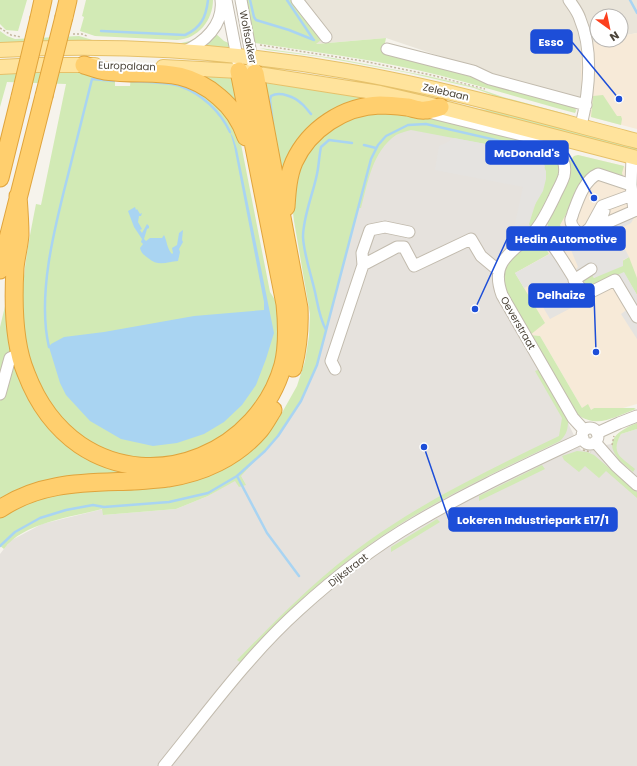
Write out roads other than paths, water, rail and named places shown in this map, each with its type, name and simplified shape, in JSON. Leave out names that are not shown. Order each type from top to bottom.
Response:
[{"type":"highway","points":[[0,178],[43,0]]},
{"type":"highway","points":[[0,270],[68,0]]},
{"type":"highway","points":[[18,196],[20,236],[15,268],[15,314],[19,354],[35,395],[46,412],[61,430],[79,444],[94,453],[113,460],[134,465],[172,465],[195,459],[219,448],[234,438],[262,409],[270,395],[283,364],[287,333],[285,304],[246,64]]},
{"type":"highway","points":[[0,509],[26,495],[71,483],[167,479],[192,473],[215,464],[237,452],[260,430],[283,394],[291,376],[296,355],[299,335],[299,308],[246,64]]},
{"type":"highway","points":[[84,65],[104,71],[163,73],[182,76],[204,85],[223,100],[232,110],[248,143],[276,287],[285,304]]},
{"type":"highway","points":[[299,335],[303,326],[302,298],[286,208],[287,192],[294,162],[317,132],[335,118],[357,108],[380,105],[432,109]]},
{"type":"main road","name":"Europalaan","points":[[0,50],[90,48],[182,52],[246,64]]},
{"type":"main road","name":"Europalaan","points":[[0,67],[36,65],[246,64]]},
{"type":"main road","name":"Zelebaan","points":[[246,64],[380,93],[432,109],[634,157]]},
{"type":"main road","name":"Zelebaan","points":[[246,64],[346,70],[498,104],[637,140]]},
{"type":"street","points":[[182,52],[199,43],[213,29],[221,13],[222,0]]},
{"type":"street","name":"Wolfsakker","points":[[226,0],[246,64]]},
{"type":"street","name":"Wolfsakker","points":[[241,0],[246,64]]},
{"type":"street","points":[[297,0],[326,37]]},
{"type":"street","points":[[569,0],[580,19],[586,41],[590,68],[586,105],[581,126]]},
{"type":"street","points":[[387,49],[473,70],[490,79],[586,105]]},
{"type":"street","points":[[363,265],[398,247],[404,247],[414,266],[471,239],[481,256],[499,271],[507,256],[537,228],[544,217],[563,177],[563,162],[559,153],[552,145],[538,139],[432,109]]},
{"type":"street","points":[[611,203],[601,219],[602,225],[634,211],[632,190],[634,157]]},
{"type":"street","points":[[598,174],[632,190],[611,203],[602,206],[590,228],[583,234],[578,233],[571,224],[575,207],[589,180],[598,174]]},
{"type":"street","points":[[335,369],[331,361],[363,265],[362,253],[370,230],[385,227],[409,232]]},
{"type":"street","points":[[537,228],[552,243],[574,280],[585,295],[615,280],[637,317]]},
{"type":"street","points":[[574,280],[591,268]]},
{"type":"street","name":"Oeverstraat","points":[[499,271],[498,279],[502,295],[583,434]]},
{"type":"street","points":[[0,394],[10,358],[19,354]]},
{"type":"street","points":[[596,438],[618,423],[637,416]]},
{"type":"street","points":[[583,434],[591,428],[595,430],[596,438],[616,466],[637,485]]},
{"type":"street","name":"Dijkstraat","points":[[164,766],[258,651],[298,610],[333,581],[377,548],[414,523],[583,434]]},
{"type":"water","points":[[230,132],[237,149],[274,333],[266,359],[256,385],[242,405],[224,422],[204,434],[177,443],[153,446],[121,439],[90,421],[66,395],[60,383],[49,347],[51,344],[64,337],[104,332],[194,316],[264,310],[264,302]]},
{"type":"water","points":[[135,207],[140,214],[142,213],[141,216],[139,216],[138,222],[142,229],[140,230],[142,233],[147,224],[149,226],[144,239],[146,241],[150,238],[162,238],[164,235],[169,250],[172,254],[172,248],[177,245],[179,233],[183,230],[183,242],[179,249],[180,252],[178,261],[159,263],[152,261],[142,253],[140,248],[143,244],[141,242],[142,239],[134,227],[128,211]]},
{"type":"waterway","points":[[101,31],[185,35],[195,29],[202,21],[206,12],[208,0]]},
{"type":"waterway","points":[[250,0],[256,20],[289,30],[314,40]]},
{"type":"waterway","points":[[287,0],[313,39]]},
{"type":"waterway","points":[[630,0],[637,13]]},
{"type":"waterway","points":[[49,347],[46,327],[46,285],[52,241],[62,199],[92,79],[114,81]]},
{"type":"waterway","points":[[130,81],[156,82],[180,86],[188,89],[216,110],[230,132]]},
{"type":"waterway","points":[[273,125],[270,100],[271,96],[283,94],[295,99],[311,114]]},
{"type":"waterway","points":[[0,546],[15,532],[40,518],[66,510],[93,505],[104,507],[169,502],[208,493],[237,476],[265,451],[278,436],[301,401],[317,365],[371,159],[378,145],[386,136],[408,125],[426,124],[518,145]]},
{"type":"waterway","points":[[326,330],[320,316],[306,258],[303,229],[317,174],[321,147],[329,140],[352,143]]},
{"type":"waterway","points":[[364,145],[376,148]]},
{"type":"waterway","points":[[237,476],[267,533],[299,576]]},
{"type":"place","name":"Esso","points":[[619,99]]},
{"type":"place","name":"McDonald's","points":[[594,198]]},
{"type":"place","name":"Hedin Automotive","points":[[475,309]]},
{"type":"place","name":"Delhaize","points":[[596,352]]},
{"type":"place","name":"Lokeren Industriepark E17/1","points":[[424,447]]}]
